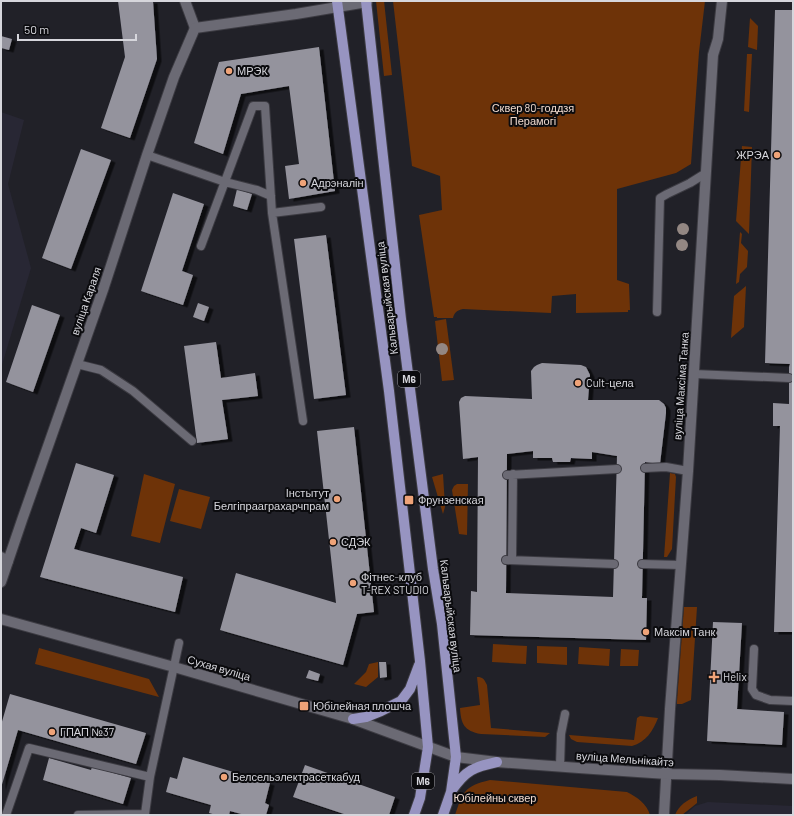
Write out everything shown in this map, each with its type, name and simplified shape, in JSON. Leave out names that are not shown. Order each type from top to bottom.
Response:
[{"type":"main road","points":[[184,1],[195,28],[296,14],[337,4]]},
{"type":"main road","name":"вуліца Максіма Танка","points":[[664,815],[670,709],[688,471],[713,55],[718,39],[722,1]]},
{"type":"main road","name":"Кальварыйская вуліца","points":[[428,747],[420,661],[388,383],[337,4],[366,2],[402,325],[433,569],[442,624],[456,757]]},
{"type":"main road","name":"вуліца Караля","points":[[1,582],[5,559],[22,520],[104,287],[147,154],[174,77],[195,28]]},
{"type":"main road","name":"Сухая вуліца","points":[[1,619],[353,719],[456,757]]},
{"type":"main road","points":[[353,719],[366,717],[401,701],[410,689],[420,661]]},
{"type":"main road","name":"М6","points":[[414,815],[420,798],[428,747]]},
{"type":"main road","name":"вуліца Мельнікайтэ","points":[[456,757],[497,762],[667,774],[793,779]]},
{"type":"main road","name":"М6","points":[[444,815],[451,792],[456,757]]},
{"type":"main road","points":[[451,792],[462,777],[474,768],[497,762]]},
{"type":"lane","points":[[201,246],[253,106],[265,106],[272,213],[303,421]]},
{"type":"lane","points":[[147,154],[225,182],[257,190],[271,196]]},
{"type":"lane","points":[[657,312],[660,198],[706,173]]},
{"type":"lane","points":[[272,213],[321,207]]},
{"type":"lane","points":[[77,364],[101,370],[133,391],[192,440]]},
{"type":"lane","points":[[694,374],[789,378]]},
{"type":"lane","points":[[645,468],[666,466],[688,471]]},
{"type":"lane","points":[[614,564],[509,560],[510,474],[616,469]]},
{"type":"lane","points":[[642,564],[681,565]]},
{"type":"lane","points":[[78,815],[145,814],[150,777],[179,643]]},
{"type":"lane","points":[[754,649],[752,689],[756,695],[770,700],[793,701]]},
{"type":"lane","points":[[560,766],[561,734],[565,714]]},
{"type":"lane","points":[[6,815],[29,748],[150,777]]},
{"type":"shaded area","points":[[1,112],[24,120],[8,184],[31,268],[1,368]]},
{"type":"shaded area","points":[[708,802],[793,806],[793,815],[685,815],[695,806]]},
{"type":"green space","points":[[376,1],[384,1],[392,75],[384,76]]},
{"type":"green space","name":"Сквер 80-годдзя Перамогі","points":[[393,1],[705,1],[699,52],[691,164],[676,173],[617,189],[617,280],[629,284],[630,310],[628,310],[628,312],[576,313],[576,294],[552,296],[551,313],[463,309],[456,312],[453,318],[434,317],[419,215],[442,210],[440,176],[412,166]]},
{"type":"green space","points":[[750,18],[758,26],[757,50],[748,47]]},
{"type":"green space","points":[[747,54],[752,54],[749,112],[744,111]]},
{"type":"green space","points":[[742,146],[752,147],[749,234],[736,221]]},
{"type":"green space","points":[[740,232],[742,234],[741,243],[748,251],[747,267],[740,274],[739,282],[736,284]]},
{"type":"green space","points":[[746,286],[744,327],[731,338],[734,296]]},
{"type":"green space","points":[[446,319],[454,380],[442,381],[435,321]]},
{"type":"green space","points":[[670,473],[675,474],[676,477],[672,549],[667,557],[664,557]]},
{"type":"green space","points":[[144,474],[175,484],[160,543],[131,536]]},
{"type":"green space","points":[[443,474],[445,507],[443,514],[432,477]]},
{"type":"green space","points":[[457,484],[468,484],[467,535],[459,534],[452,490]]},
{"type":"green space","points":[[179,489],[210,497],[201,529],[170,521]]},
{"type":"green space","points":[[684,607],[697,607],[691,700],[682,704],[677,704],[677,701]]},
{"type":"green space","points":[[493,644],[527,646],[526,664],[492,662]]},
{"type":"green space","points":[[537,646],[567,647],[567,665],[537,663]]},
{"type":"green space","points":[[579,647],[610,649],[609,666],[578,664]]},
{"type":"green space","points":[[39,648],[149,679],[159,697],[35,664]]},
{"type":"green space","points":[[621,649],[639,650],[638,666],[620,666]]},
{"type":"green space","points":[[378,662],[378,677],[366,687],[354,684],[366,672],[369,664]]},
{"type":"green space","points":[[477,677],[481,677],[487,685],[491,728],[550,733],[545,737],[481,734],[467,729],[461,718],[460,708],[480,705]]},
{"type":"green space","points":[[640,716],[658,718],[654,727],[645,739],[632,746],[577,742],[571,739],[569,735],[634,740],[637,718]]},
{"type":"green space","name":"Юбілейны сквер","points":[[490,780],[627,792],[647,807],[650,815],[455,815],[460,801],[466,791],[481,782]]},
{"type":"green space","points":[[697,796],[697,803],[682,815],[675,815],[684,803]]},
{"type":"building","points":[[118,1],[153,1],[157,59],[130,138],[101,128],[125,57]]},
{"type":"building","points":[[775,10],[793,10],[793,632],[774,632],[780,426],[773,426],[773,403],[789,404],[790,364],[765,363]]},
{"type":"building","points":[[1,36],[12,39],[9,50],[1,48]]},
{"type":"building","points":[[319,47],[335,191],[289,199],[285,166],[299,164],[289,86],[241,94],[223,154],[194,143],[219,62]]},
{"type":"building","points":[[81,149],[111,160],[71,269],[42,258]]},
{"type":"building","points":[[237,189],[252,194],[247,210],[233,206]]},
{"type":"building","points":[[173,193],[204,204],[182,271],[193,275],[183,305],[141,291]]},
{"type":"building","points":[[326,235],[346,395],[314,399],[294,239]]},
{"type":"building","points":[[198,303],[209,307],[204,321],[193,317]]},
{"type":"building","points":[[32,305],[60,315],[33,392],[6,382]]},
{"type":"building","points":[[216,342],[221,378],[255,373],[258,396],[222,400],[228,439],[197,443],[184,346]]},
{"type":"building","points":[[542,363],[581,365],[586,367],[590,375],[588,400],[659,400],[666,408],[660,464],[645,462],[642,598],[647,598],[646,640],[470,635],[471,591],[477,592],[478,457],[463,459],[459,402],[461,398],[465,396],[532,399],[531,371],[537,365]],"holes":[[[533,451],[533,458],[552,458],[553,462],[570,462],[571,458],[592,459],[592,452],[617,456],[613,597],[506,593],[507,454]]]},
{"type":"building","points":[[354,427],[374,612],[357,614],[343,665],[220,630],[236,573],[336,603],[317,431]]},
{"type":"building","points":[[76,463],[114,475],[96,533],[81,528],[74,549],[183,577],[175,612],[40,577]]},
{"type":"building","points":[[713,622],[742,623],[737,709],[784,712],[782,745],[707,741]]},
{"type":"building","points":[[379,662],[386,662],[387,677],[380,678]]},
{"type":"building","points":[[309,670],[320,674],[318,681],[306,678]]},
{"type":"building","points":[[10,694],[146,733],[136,764],[18,730],[1,788],[1,725]]},
{"type":"building","points":[[183,757],[270,783],[265,803],[269,805],[266,815],[245,815],[230,811],[229,815],[216,815],[209,813],[211,805],[166,792],[170,777],[177,779]]},
{"type":"building","points":[[49,758],[91,770],[92,767],[131,778],[123,804],[43,780]]},
{"type":"building","points":[[305,765],[395,797],[389,815],[347,815],[293,797]]},
{"type":"place","name":"МРЭК","points":[[229,71]]},
{"type":"place","name":"ЖРЭА","points":[[777,155]]},
{"type":"place","name":"Адрэналін","points":[[303,183]]},
{"type":"place","name":"Cult-цела","points":[[578,383]]},
{"type":"place","name":"Інстытут Белгіпрааграхарчпрам","points":[[337,499]]},
{"type":"place","name":"Фрунзенская","points":[[409,500]]},
{"type":"place","name":"СДЭК","points":[[333,542]]},
{"type":"place","name":"Фітнес-клуб T-REX STUDIO","points":[[353,583]]},
{"type":"place","name":"Максім Танк","points":[[646,632]]},
{"type":"place","name":"Helix","points":[[714,677]]},
{"type":"place","name":"Юбілейная плошча","points":[[304,706]]},
{"type":"place","name":"ГПАП №37","points":[[52,732]]},
{"type":"place","name":"Белсельэлектрасеткабуд","points":[[224,777]]}]
